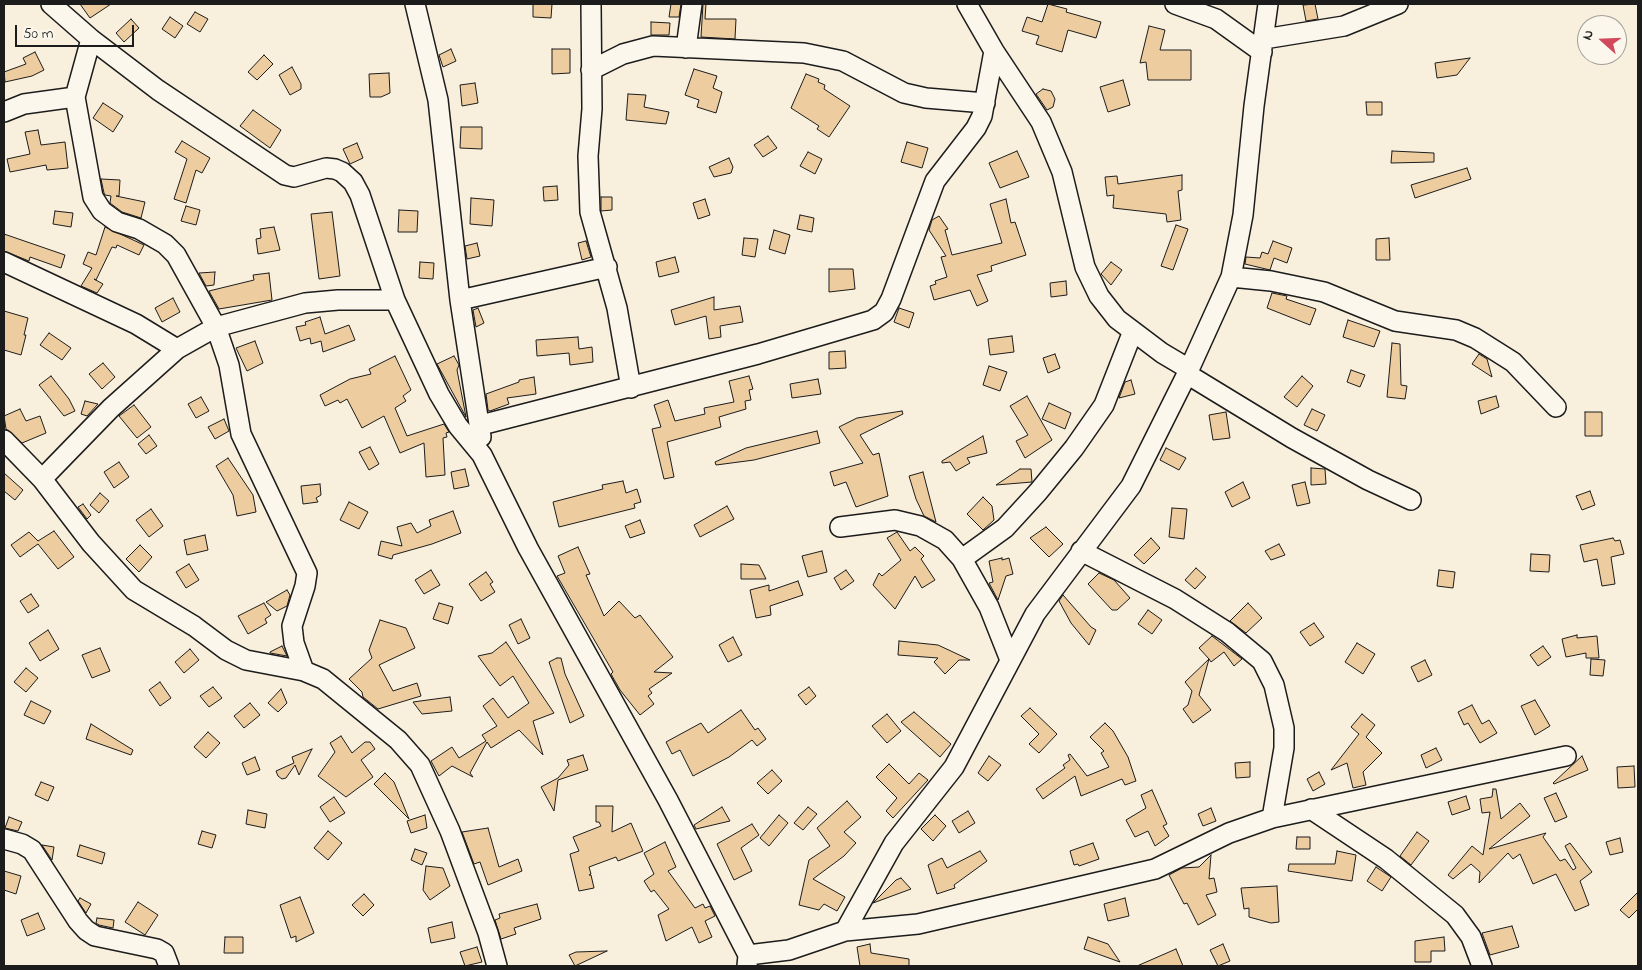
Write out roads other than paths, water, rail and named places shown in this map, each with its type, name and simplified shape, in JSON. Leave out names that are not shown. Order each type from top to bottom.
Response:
[{"type":"street","points":[[51,4],[91,39],[158,90],[285,175],[294,176],[326,168],[342,172],[354,182],[360,194],[395,300],[444,402],[458,426],[482,455],[528,548],[668,800],[747,960],[789,950],[845,931],[918,924],[1155,869],[1229,833],[1272,818],[1566,756]]},
{"type":"street","points":[[415,4],[438,100],[460,300],[481,425],[482,455]]},
{"type":"street","points":[[591,4],[592,109],[588,156],[590,212],[617,308],[631,388]]},
{"type":"street","points":[[686,48],[692,4]]},
{"type":"street","points":[[967,4],[994,51],[1040,122],[1062,172],[1085,267],[1099,296],[1117,319],[1188,371],[1292,438],[1368,480],[1411,500]]},
{"type":"street","points":[[1175,4],[1216,19],[1263,46],[1344,26],[1398,4]]},
{"type":"street","points":[[845,931],[894,842],[954,767],[1035,614],[1130,486],[1188,371],[1231,277],[1243,215],[1254,106],[1268,4]]},
{"type":"street","points":[[91,39],[75,97],[93,197],[102,212],[117,222],[140,229],[165,244],[176,255],[216,327],[229,365],[241,434],[307,573],[305,586],[292,626],[294,643],[304,671]]},
{"type":"street","points":[[591,70],[623,54],[653,46],[804,52],[843,61],[904,94],[926,98],[985,103]]},
{"type":"street","points":[[481,425],[631,388],[873,320],[884,312],[891,299],[935,181],[976,128],[985,103],[994,51]]},
{"type":"street","points":[[4,112],[24,104],[75,97]]},
{"type":"street","points":[[4,262],[136,324],[177,349]]},
{"type":"street","points":[[460,300],[607,267]]},
{"type":"street","points":[[1231,277],[1271,281],[1324,292],[1395,321],[1456,330],[1475,338],[1513,362],[1556,407]]},
{"type":"street","points":[[42,479],[111,408],[177,349],[216,327],[305,304],[338,300],[395,300]]},
{"type":"street","points":[[962,559],[1005,528],[1074,448],[1104,405],[1133,331]]},
{"type":"street","points":[[4,440],[42,479],[91,543],[134,590],[194,626],[226,650],[246,660],[304,671],[323,679],[398,740],[420,765],[450,831],[488,934],[497,966]]},
{"type":"street","points":[[840,527],[896,520],[920,526],[945,540],[962,559],[989,607],[1010,660]]},
{"type":"street","points":[[1082,551],[1175,599],[1227,632],[1262,661],[1274,685],[1284,728],[1284,748],[1272,818]]},
{"type":"street","points":[[1311,809],[1386,859],[1455,915],[1471,937],[1482,966]]},
{"type":"street","points":[[4,839],[22,844],[32,850],[78,921],[86,930],[94,936],[157,949],[164,953],[169,966]]}]
